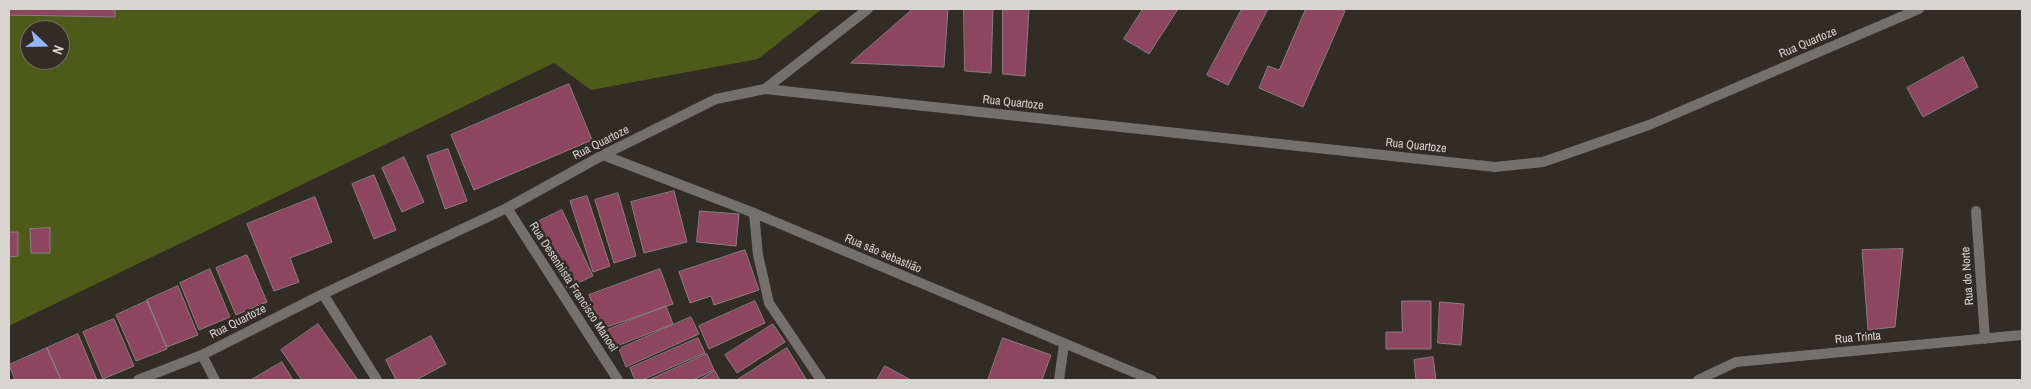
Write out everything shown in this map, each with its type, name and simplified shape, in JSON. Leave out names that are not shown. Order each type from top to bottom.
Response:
[{"type":"street","points":[[765,89],[868,9]]},
{"type":"street","name":"Rua Quartoze","points":[[138,380],[202,355],[323,294],[506,208],[603,155],[716,99],[765,89],[1494,167],[1542,162],[1648,125],[1919,9]]},
{"type":"street","name":"Rua são sebastião","points":[[603,155],[754,213],[1152,380]]},
{"type":"street","name":"Rua Desenhista Francisco Manoel","points":[[506,208],[618,380]]},
{"type":"street","name":"Rua do Norte","points":[[1976,211],[1985,339]]},
{"type":"street","points":[[754,213],[758,255],[769,303],[821,380]]},
{"type":"street","points":[[323,294],[377,380]]},
{"type":"street","name":"Rua Trinta","points":[[1699,380],[1736,362],[2022,335]]},
{"type":"street","points":[[1059,380],[1064,344]]},
{"type":"street","points":[[202,355],[215,380]]},
{"type":"green space","points":[[9,9],[822,9],[758,59],[591,90],[554,63],[9,326]]},
{"type":"building","points":[[9,9],[115,9],[115,17],[9,15]]},
{"type":"building","points":[[913,9],[948,9],[944,67],[851,63]]},
{"type":"building","points":[[964,9],[993,9],[991,73],[965,71]]},
{"type":"building","points":[[1003,9],[1029,9],[1025,76],[1003,74]]},
{"type":"building","points":[[1143,9],[1178,9],[1149,54],[1124,39]]},
{"type":"building","points":[[1242,9],[1268,9],[1228,85],[1207,75]]},
{"type":"building","points":[[1306,9],[1340,9],[1345,11],[1303,107],[1259,88],[1268,66],[1279,70]]},
{"type":"building","points":[[1963,57],[1978,87],[1923,117],[1907,88]]},
{"type":"building","points":[[569,84],[592,140],[474,190],[451,135]]},
{"type":"building","points":[[448,149],[467,201],[445,209],[427,156]]},
{"type":"building","points":[[404,157],[424,202],[402,212],[382,168]]},
{"type":"building","points":[[374,175],[396,230],[374,239],[352,184]]},
{"type":"building","points":[[674,191],[687,242],[644,253],[631,202]]},
{"type":"building","points":[[618,193],[636,256],[614,263],[595,200]]},
{"type":"building","points":[[587,196],[610,266],[593,272],[570,201]]},
{"type":"building","points":[[315,197],[332,242],[290,258],[299,282],[274,291],[247,224]]},
{"type":"building","points":[[562,210],[593,276],[567,288],[537,222]]},
{"type":"building","points":[[700,211],[739,214],[736,246],[697,242]]},
{"type":"building","points":[[50,228],[50,253],[31,253],[30,229]]},
{"type":"building","points":[[9,232],[18,232],[18,256],[9,257]]},
{"type":"building","points":[[1903,249],[1895,327],[1868,330],[1862,250]]},
{"type":"building","points":[[745,250],[759,290],[714,305],[711,296],[690,303],[679,272]]},
{"type":"building","points":[[247,255],[267,302],[236,315],[216,268]]},
{"type":"building","points":[[210,269],[230,317],[199,330],[180,283]]},
{"type":"building","points":[[660,269],[673,304],[601,329],[589,295]]},
{"type":"building","points":[[178,286],[198,335],[167,347],[147,300]]},
{"type":"building","points":[[147,301],[167,349],[136,361],[116,315]]},
{"type":"building","points":[[755,301],[765,323],[709,349],[699,326]]},
{"type":"building","points":[[1402,301],[1431,301],[1431,349],[1386,349],[1386,332],[1402,332]]},
{"type":"building","points":[[1440,302],[1464,304],[1461,345],[1438,343]]},
{"type":"building","points":[[666,306],[673,324],[612,348],[605,331]]},
{"type":"building","points":[[691,317],[699,334],[626,367],[619,349]]},
{"type":"building","points":[[114,319],[134,366],[103,379],[83,332]]},
{"type":"building","points":[[318,324],[358,380],[302,380],[281,350]]},
{"type":"building","points":[[773,324],[785,342],[737,373],[725,355]]},
{"type":"building","points":[[78,334],[97,380],[61,380],[47,348]]},
{"type":"building","points":[[431,336],[446,364],[416,380],[396,380],[386,360]]},
{"type":"building","points":[[698,338],[705,353],[642,380],[635,380],[630,368]]},
{"type":"building","points":[[1003,338],[1051,355],[1042,380],[988,380]]},
{"type":"building","points":[[47,348],[61,380],[15,380],[9,365]]},
{"type":"building","points":[[787,348],[806,379],[737,380]]},
{"type":"building","points":[[707,354],[714,370],[693,380],[649,380]]},
{"type":"building","points":[[1433,357],[1436,380],[1416,380],[1414,360]]},
{"type":"building","points":[[282,362],[293,380],[251,380]]},
{"type":"building","points":[[885,366],[911,380],[877,380]]},
{"type":"building","points":[[715,371],[720,380],[699,380]]}]
